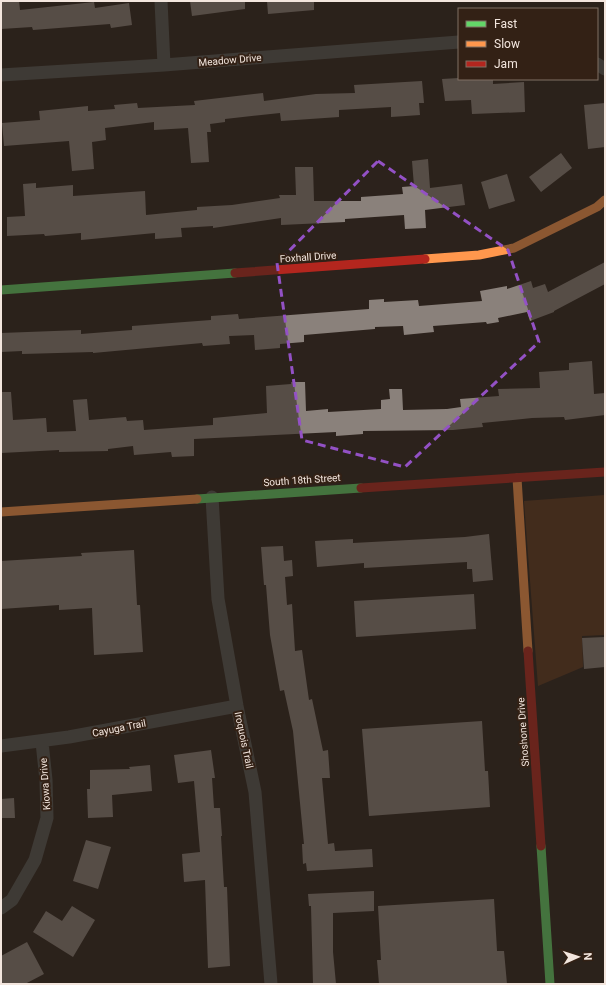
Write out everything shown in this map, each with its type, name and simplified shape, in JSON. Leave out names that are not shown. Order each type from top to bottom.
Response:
[{"type":"street","points":[[161,1],[164,65]]},
{"type":"street","name":"Meadow Drive","points":[[1,75],[164,65],[458,42]]},
{"type":"street","name":"Foxhall Drive","points":[[1,290],[479,255],[514,248],[597,207],[605,200]]},
{"type":"street","name":"South 18th Street","points":[[1,512],[605,472]]},
{"type":"street","name":"Shoshone Drive","points":[[517,478],[550,984]]},
{"type":"street","name":"Iroquois Trail","points":[[212,497],[218,599],[237,706],[255,792],[271,984]]},
{"type":"street","name":"Cayuga Trail","points":[[1,746],[42,742],[237,706]]},
{"type":"street","name":"Kiowa Drive","points":[[1,908],[12,900],[35,860],[47,818],[46,780],[42,742]]},
{"type":"highlighted area","points":[[378,161],[508,250],[539,342],[405,467],[302,440],[277,263]]},
{"type":"shaded area","points":[[605,495],[605,635],[582,636],[583,667],[538,686],[524,501]]},
{"type":"building","points":[[1,1],[19,1],[20,10],[94,2],[95,8],[129,3],[132,25],[111,28],[110,24],[33,30],[32,27],[1,29]]},
{"type":"building","points":[[190,1],[245,1],[245,9],[192,16]]},
{"type":"building","points":[[267,1],[314,1],[314,10],[268,14]]},
{"type":"building","points":[[458,78],[458,80],[493,80],[493,84],[524,82],[525,112],[472,114],[471,100],[445,101],[442,79]]},
{"type":"building","points":[[422,81],[424,103],[419,103],[420,115],[391,117],[391,107],[339,110],[339,117],[281,121],[280,113],[225,119],[225,122],[210,124],[211,132],[207,132],[209,162],[191,163],[188,128],[154,130],[154,122],[105,128],[106,140],[92,142],[94,169],[72,171],[69,141],[4,146],[2,123],[40,120],[39,111],[88,106],[88,111],[115,109],[114,105],[137,103],[138,108],[195,105],[194,101],[263,93],[264,101],[316,94],[355,93],[354,85]]},
{"type":"building","points":[[605,103],[605,147],[588,149],[584,105]]},
{"type":"building","points":[[561,153],[572,168],[541,192],[529,177]]},
{"type":"building","points":[[428,159],[430,188],[462,184],[465,205],[425,210],[426,228],[405,229],[404,215],[345,219],[345,222],[281,225],[281,218],[213,228],[213,226],[181,228],[182,237],[155,239],[155,233],[81,240],[81,233],[45,236],[44,234],[7,236],[7,217],[25,216],[23,184],[36,183],[36,188],[73,185],[73,196],[145,191],[146,215],[197,210],[197,207],[232,205],[280,198],[279,195],[296,195],[295,167],[313,167],[314,201],[361,201],[361,197],[403,194],[402,187],[414,186],[412,161]]},
{"type":"building","points":[[507,174],[515,201],[489,209],[481,182]]},
{"type":"building","points":[[605,262],[605,284],[554,312],[530,321],[527,312],[498,318],[499,322],[487,324],[486,322],[433,326],[434,332],[404,335],[403,326],[375,327],[375,329],[304,335],[304,342],[280,344],[280,348],[255,350],[254,335],[229,336],[230,344],[203,346],[202,343],[93,353],[22,354],[22,351],[1,352],[1,333],[81,330],[81,334],[132,330],[132,326],[211,320],[211,316],[238,314],[239,319],[369,309],[369,300],[384,299],[384,302],[418,300],[419,306],[482,301],[480,291],[507,286],[507,289],[531,281],[533,288],[545,284],[548,292]]},
{"type":"building","points":[[592,361],[594,394],[605,393],[605,415],[565,420],[564,417],[532,418],[482,423],[483,427],[453,430],[363,431],[363,434],[336,436],[336,432],[194,439],[194,456],[172,457],[171,452],[134,455],[133,446],[108,449],[108,451],[59,452],[59,450],[1,453],[1,392],[11,392],[13,420],[46,418],[47,432],[76,431],[73,400],[87,399],[89,420],[126,417],[127,421],[143,420],[144,430],[213,425],[213,418],[267,413],[266,386],[291,384],[291,382],[305,382],[306,411],[328,409],[328,412],[381,409],[381,400],[390,399],[389,389],[402,389],[403,410],[447,409],[461,407],[460,399],[499,396],[498,389],[540,388],[539,372],[569,370],[569,363]]},
{"type":"building","points":[[489,534],[493,580],[473,582],[472,569],[467,569],[467,562],[364,568],[364,563],[317,567],[315,541],[353,539],[353,543],[465,537]]},
{"type":"building","points":[[283,546],[284,561],[292,560],[293,576],[285,577],[287,605],[292,604],[295,651],[302,650],[309,700],[312,699],[323,751],[328,750],[330,778],[322,778],[328,844],[334,843],[335,851],[372,849],[373,867],[307,871],[306,863],[303,864],[302,844],[304,844],[293,731],[284,690],[280,691],[270,635],[261,547]]},
{"type":"building","points":[[134,550],[137,605],[140,605],[143,652],[94,655],[92,608],[59,610],[59,605],[1,609],[1,561],[82,556],[81,553]]},
{"type":"building","points":[[474,594],[476,629],[356,637],[354,601]]},
{"type":"building","points":[[605,637],[605,667],[584,669],[582,638]]},
{"type":"building","points":[[482,721],[485,771],[488,771],[490,807],[369,816],[362,729]]},
{"type":"building","points":[[211,750],[215,778],[212,778],[214,808],[220,808],[224,887],[227,887],[230,966],[208,968],[205,880],[184,882],[182,854],[200,852],[194,781],[178,783],[174,755]]},
{"type":"building","points":[[150,765],[152,791],[112,795],[113,817],[88,818],[87,789],[90,789],[90,770],[130,769],[129,767]]},
{"type":"building","points":[[14,798],[15,818],[1,818],[1,799]]},
{"type":"building","points":[[86,840],[111,847],[98,889],[73,881]]},
{"type":"building","points":[[374,891],[374,911],[333,913],[333,952],[336,984],[313,984],[311,906],[309,906],[308,894]]},
{"type":"building","points":[[494,899],[497,951],[504,951],[507,984],[379,984],[377,960],[381,960],[378,906]]},
{"type":"building","points":[[72,906],[95,920],[73,957],[33,932],[46,911],[62,921]]},
{"type":"building","points":[[27,942],[44,974],[25,984],[1,984],[1,956]]},
{"type":"traffic: fast","points":[[1,290],[235,273]]},
{"type":"traffic: fast","points":[[197,499],[361,488]]},
{"type":"traffic: fast","points":[[541,846],[550,984]]},
{"type":"traffic: slow","points":[[425,259],[479,255],[514,248],[597,207],[605,200]]},
{"type":"traffic: slow","points":[[517,478],[528,651]]},
{"type":"traffic: slow","points":[[1,512],[197,499]]},
{"type":"traffic: jam","points":[[235,273],[425,259]]},
{"type":"traffic: jam","points":[[361,488],[605,472]]},
{"type":"traffic: jam","points":[[528,651],[541,846]]}]
